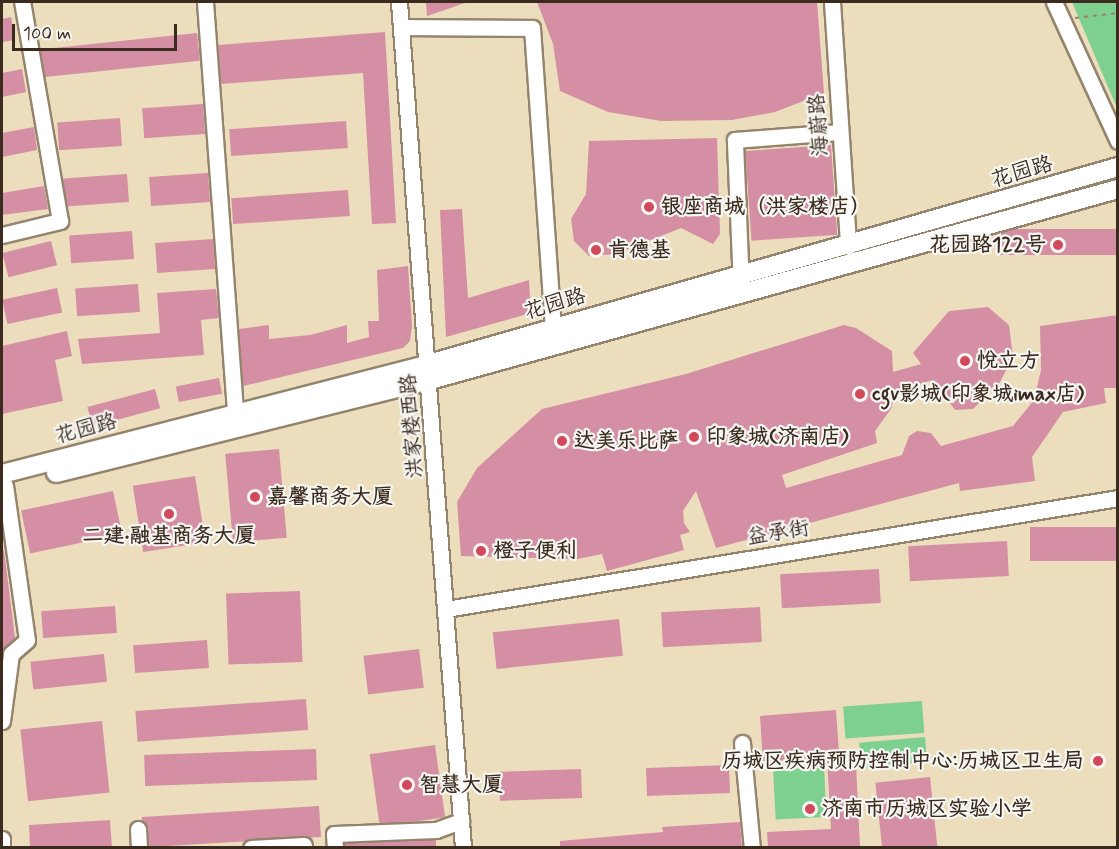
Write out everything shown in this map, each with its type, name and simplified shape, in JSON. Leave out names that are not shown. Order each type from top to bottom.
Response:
[{"type":"main road","name":"花园路","points":[[430,372],[553,328],[848,246],[1118,167]]},
{"type":"main road","name":"花园路","points":[[3,482],[741,294],[1118,189]]},
{"type":"street","points":[[2,235],[60,220],[22,2]]},
{"type":"street","points":[[205,2],[236,421]]},
{"type":"street","name":"洪家楼西路","points":[[399,2],[430,372],[463,848]]},
{"type":"street","name":"海蔚路","points":[[832,2],[848,246]]},
{"type":"street","points":[[1054,2],[1118,141]]},
{"type":"street","points":[[402,27],[532,28],[553,328]]},
{"type":"street","points":[[741,294],[735,140],[840,132]]},
{"type":"street","points":[[2,721],[10,654],[27,640],[3,482]]},
{"type":"street","name":"益承街","points":[[446,609],[1118,498]]},
{"type":"street","points":[[742,743],[752,848]]},
{"type":"street","points":[[335,848],[334,834],[436,830],[461,821]]},
{"type":"street","points":[[138,829],[139,848]]},
{"type":"street","points":[[2,839],[2,848]]},
{"type":"street","points":[[251,848],[304,845]]},
{"type":"path","points":[[1072,19],[1118,13]]},
{"type":"green space","points":[[1072,2],[1117,2],[1117,108]]},
{"type":"green space","points":[[922,701],[924,733],[845,738],[843,707]]},
{"type":"green space","points":[[925,737],[927,762],[861,768],[859,743]]},
{"type":"green space","points":[[824,767],[827,817],[776,820],[773,770]]},
{"type":"building","points":[[426,2],[465,2],[465,3],[427,16]]},
{"type":"building","points":[[537,2],[817,2],[824,93],[775,112],[732,120],[661,121],[608,112],[560,91],[553,44]]},
{"type":"building","points":[[11,17],[15,40],[2,42],[2,19]]},
{"type":"building","points":[[385,32],[396,223],[372,224],[363,73],[221,84],[218,45]]},
{"type":"building","points":[[197,33],[200,61],[43,77],[40,50]]},
{"type":"building","points":[[22,69],[26,92],[2,97],[2,73]]},
{"type":"building","points":[[203,104],[205,134],[144,138],[142,108]]},
{"type":"building","points":[[120,118],[122,146],[59,150],[57,122]]},
{"type":"building","points":[[346,121],[348,148],[231,156],[229,129]]},
{"type":"building","points":[[34,127],[37,150],[2,157],[2,133]]},
{"type":"building","name":"银座商城（洪家楼店）","points":[[717,138],[720,234],[713,244],[681,228],[616,254],[589,256],[574,241],[571,219],[586,194],[589,141]]},
{"type":"building","points":[[831,145],[837,235],[751,241],[745,151]]},
{"type":"building","points":[[208,173],[210,202],[151,206],[149,177]]},
{"type":"building","points":[[127,174],[129,202],[65,206],[63,178]]},
{"type":"building","points":[[44,186],[48,209],[2,215],[2,193]]},
{"type":"building","points":[[348,190],[350,216],[233,224],[231,198]]},
{"type":"building","points":[[462,209],[468,298],[529,280],[531,313],[446,337],[440,210]]},
{"type":"building","name":"花园路122号","points":[[999,229],[1118,229],[1118,255],[999,255]]},
{"type":"building","points":[[132,231],[134,259],[71,263],[69,235]]},
{"type":"building","points":[[213,239],[215,269],[157,273],[155,243]]},
{"type":"building","points":[[51,241],[57,265],[9,277],[2,253]]},
{"type":"building","points":[[408,266],[412,326],[410,341],[403,348],[243,386],[239,329],[269,325],[269,339],[310,335],[347,325],[347,343],[369,337],[368,321],[379,321],[377,270]]},
{"type":"building","points":[[138,284],[140,312],[77,316],[75,288]]},
{"type":"building","points":[[57,288],[62,312],[7,324],[2,300]]},
{"type":"building","points":[[216,289],[219,318],[201,320],[204,355],[82,364],[78,339],[160,333],[157,293]]},
{"type":"building","name":"印象城(济南店)","points":[[988,307],[1009,325],[1013,357],[999,384],[973,409],[955,410],[933,380],[896,391],[891,409],[875,431],[877,443],[782,475],[786,488],[902,455],[909,436],[917,431],[931,433],[941,446],[1013,426],[1034,400],[1041,370],[1040,326],[1118,315],[1118,388],[1104,388],[1106,403],[1063,412],[1032,457],[1035,481],[960,491],[959,483],[716,548],[696,491],[683,511],[684,523],[690,532],[680,535],[684,550],[607,571],[602,554],[578,559],[461,556],[457,502],[477,468],[542,409],[686,374],[844,325],[856,328],[892,351],[893,372],[921,364],[913,353],[949,311]]},
{"type":"building","points":[[67,331],[72,356],[55,360],[63,401],[2,414],[2,346]]},
{"type":"building","points":[[219,378],[222,394],[179,402],[176,386]]},
{"type":"building","points":[[155,389],[160,408],[93,426],[87,407]]},
{"type":"building","name":"嘉馨商务大厦","points":[[279,449],[287,538],[233,542],[225,454]]},
{"type":"building","name":"二建·融基商务大厦","points":[[195,476],[205,542],[143,552],[133,486]]},
{"type":"building","points":[[113,491],[122,534],[30,554],[21,511]]},
{"type":"building","points":[[1030,527],[1118,527],[1118,561],[1030,561]]},
{"type":"building","points":[[1007,541],[1009,576],[910,581],[908,546]]},
{"type":"building","points":[[4,550],[15,638],[2,652],[2,551]]},
{"type":"building","points":[[879,569],[881,603],[782,608],[780,574]]},
{"type":"building","points":[[300,591],[302,662],[229,665],[226,594]]},
{"type":"building","points":[[115,606],[117,633],[43,638],[41,611]]},
{"type":"building","points":[[760,607],[762,642],[663,647],[661,612]]},
{"type":"building","points":[[619,619],[623,656],[497,669],[493,632]]},
{"type":"building","points":[[207,640],[209,668],[135,673],[133,645]]},
{"type":"building","points":[[419,649],[424,688],[368,695],[363,656]]},
{"type":"building","points":[[104,654],[107,682],[33,690],[30,662]]},
{"type":"building","points":[[306,699],[308,730],[138,742],[135,711]]},
{"type":"building","points":[[836,710],[840,765],[856,764],[860,848],[768,848],[767,832],[831,829],[827,757],[763,762],[760,716]]},
{"type":"building","points":[[102,721],[110,793],[28,801],[20,730]]},
{"type":"building","name":"智慧大厦","points":[[435,745],[445,817],[380,826],[370,754]]},
{"type":"building","points":[[316,749],[317,780],[145,786],[144,755]]},
{"type":"building","points":[[729,765],[730,793],[647,796],[646,768]]},
{"type":"building","points":[[581,769],[582,798],[500,801],[499,772]]},
{"type":"building","points":[[930,777],[937,848],[882,848],[875,783]]},
{"type":"building","points":[[319,806],[321,837],[149,847],[148,828],[142,820],[142,817]]},
{"type":"building","points":[[110,820],[112,848],[30,848],[29,825]]},
{"type":"building","points":[[740,822],[742,848],[560,848],[560,841],[663,832],[662,827]]},
{"type":"building","points":[[436,840],[436,848],[345,848],[344,843]]},
{"type":"place","name":"银座商城（洪家楼店）","points":[[649,207]]},
{"type":"place","name":"花园路122号","points":[[1058,245]]},
{"type":"place","name":"肯德基","points":[[596,250]]},
{"type":"place","name":"悦立方","points":[[965,361]]},
{"type":"place","name":"cgv影城(印象城imax店)","points":[[860,394]]},
{"type":"place","name":"印象城(济南店)","points":[[694,437]]},
{"type":"place","name":"达美乐比萨","points":[[562,441]]},
{"type":"place","name":"嘉馨商务大厦","points":[[255,497]]},
{"type":"place","name":"二建·融基商务大厦","points":[[169,514]]},
{"type":"place","name":"橙子便利","points":[[481,551]]},
{"type":"place","name":"历城区疾病预防控制中心:历城区卫生局","points":[[1098,761]]},
{"type":"place","name":"智慧大厦","points":[[407,785]]},
{"type":"place","name":"济南市历城区实验小学","points":[[810,809]]}]
